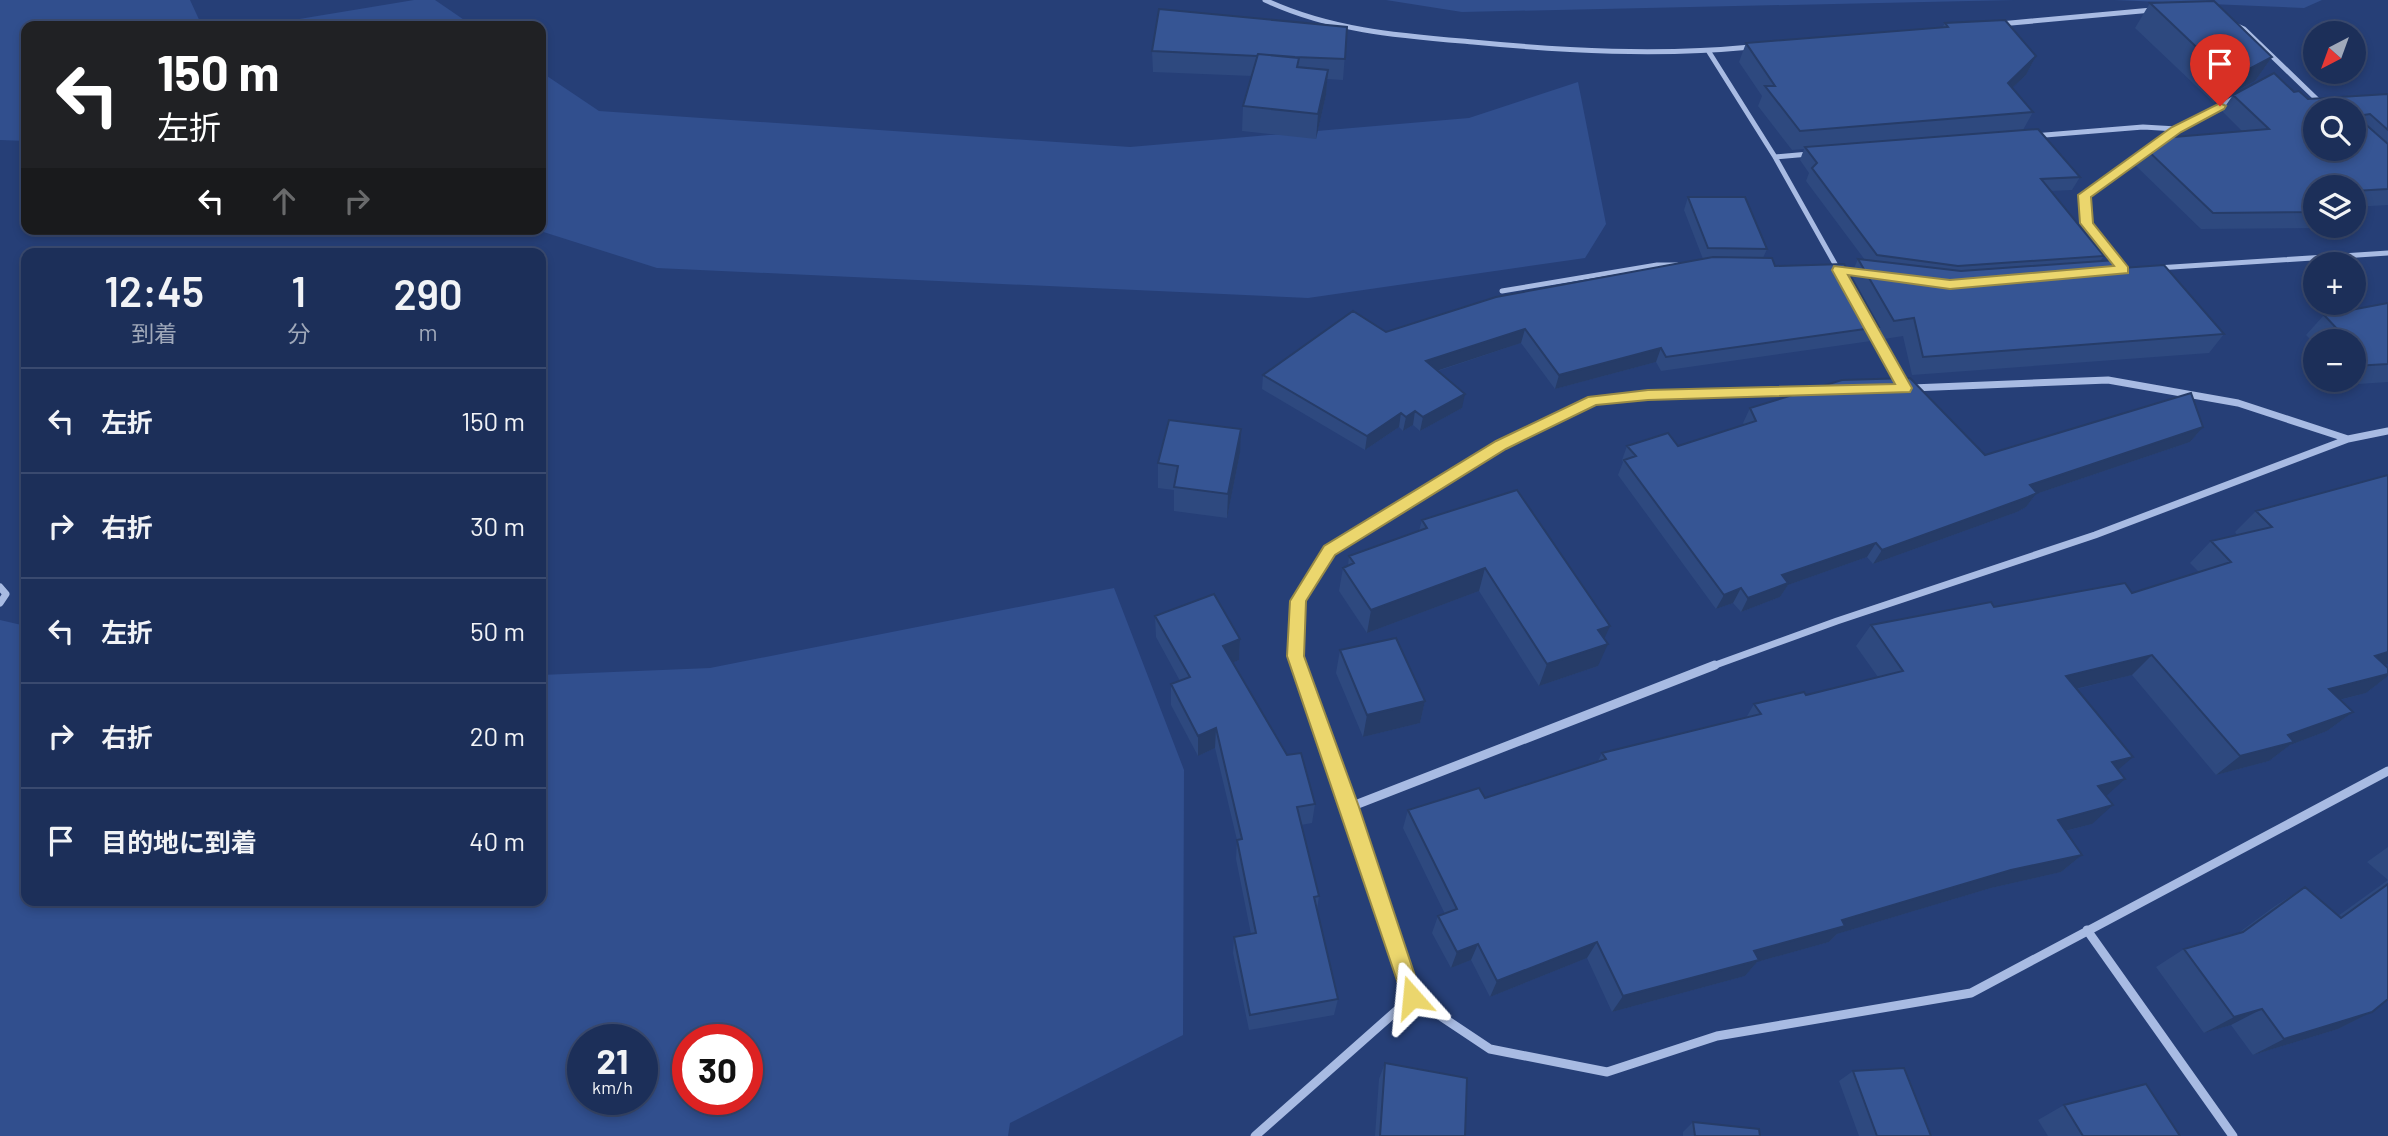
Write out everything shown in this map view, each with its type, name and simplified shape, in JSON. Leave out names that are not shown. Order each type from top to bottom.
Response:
[{"type":"street","points":[[1265,0],[1287,12],[1342,27],[1425,38],[1631,55],[1709,52],[1763,45]]},
{"type":"street","points":[[1988,24],[2163,10]]},
{"type":"street","points":[[2232,24],[2244,29],[2315,98]]},
{"type":"street","points":[[1709,52],[1775,157],[1845,281]]},
{"type":"street","points":[[2273,78],[2285,71]]},
{"type":"street","points":[[2110,271],[2123,270],[2087,223],[2084,195],[2177,130],[2237,97]]},
{"type":"street","points":[[2021,137],[2143,127],[2177,130]]},
{"type":"street","points":[[1775,157],[1816,153]]},
{"type":"street","points":[[2151,268],[2388,253]]},
{"type":"street","points":[[1502,291],[1657,265],[1685,266]]},
{"type":"street","points":[[1824,269],[1851,271]]},
{"type":"street","points":[[1865,317],[1905,388]]},
{"type":"street","points":[[1891,389],[2108,380],[2238,403],[2348,439]]},
{"type":"street","points":[[1824,391],[1648,395],[1593,400],[1501,445],[1329,551],[1298,601],[1296,656],[1350,807],[1412,997],[1490,1049],[1607,1072],[1717,1036],[1971,992],[2388,771]]},
{"type":"street","points":[[1350,807],[1623,699],[1837,621],[2095,535],[2348,439],[2388,431]]},
{"type":"street","points":[[0,587],[6,594],[0,603]]},
{"type":"street","points":[[2087,930],[2233,1136]]},
{"type":"street","points":[[1255,1136],[1412,997]]},
{"type":"shaded area","points":[[0,0],[190,0],[200,21],[21,21],[21,141],[0,140]]},
{"type":"shaded area","points":[[414,0],[435,0],[466,21],[287,21]]},
{"type":"shaded area","points":[[1386,0],[2015,0],[1462,12]]},
{"type":"shaded area","points":[[2114,0],[2322,0],[2304,8]]},
{"type":"shaded area","points":[[546,75],[599,111],[1130,147],[1469,118],[1578,82],[1606,224],[1585,258],[1308,298],[657,268],[546,233]]},
{"type":"shaded area","points":[[1114,588],[1184,770],[1183,1035],[1010,1123],[1008,1136],[0,1136],[0,620],[21,625],[21,906],[546,906],[546,675],[710,668]]},
{"type":"building","points":[[2214,1],[2272,57],[2230,79],[2150,3]]},
{"type":"building","points":[[1159,9],[1347,27],[1345,59],[1152,51]]},
{"type":"building","points":[[2005,20],[2036,56],[2008,83],[2033,112],[1800,131],[1765,86],[1775,86],[1746,43],[1948,27],[1945,23]]},
{"type":"building","points":[[1258,54],[1299,58],[1297,67],[1328,70],[1318,114],[1243,106]]},
{"type":"building","points":[[2274,73],[2294,92],[2299,91],[2307,98],[2303,98],[2303,161],[2366,161],[2366,125],[2388,144],[2388,189],[2366,190],[2366,175],[2303,175],[2303,212],[2213,213],[2146,149],[2162,138],[2269,129],[2233,95]]},
{"type":"building","points":[[2388,94],[2388,130],[2370,114],[2366,115],[2366,98],[2324,98]]},
{"type":"building","points":[[2038,129],[2080,177],[2041,179],[2104,256],[1958,266],[1877,255],[1812,168],[1817,163],[1805,147]]},
{"type":"building","points":[[1688,197],[1745,197],[1767,249],[1708,248]]},
{"type":"building","points":[[1713,257],[1772,258],[1775,266],[1844,264],[1879,327],[1666,357],[1661,348],[1559,375],[1525,329],[1426,361],[1465,394],[1423,417],[1415,411],[1406,417],[1401,413],[1367,436],[1263,375],[1353,311],[1386,332],[1496,297]]},
{"type":"building","points":[[1858,259],[1961,271],[2116,260],[2122,268],[2164,265],[2224,334],[1923,357],[1914,318],[1894,321]]},
{"type":"building","points":[[2388,303],[2388,364],[2366,365],[2366,329],[2337,329],[2324,315],[2366,315],[2366,307]]},
{"type":"building","points":[[1910,378],[1985,455],[2191,393],[2203,427],[2030,485],[2037,493],[1882,550],[1876,543],[1782,575],[1788,583],[1748,598],[1741,588],[1724,595],[1624,460],[1636,456],[1627,446],[1668,433],[1678,446],[1756,421],[1750,408],[1842,380]]},
{"type":"building","points":[[1169,420],[1241,429],[1228,494],[1174,487],[1178,466],[1158,463]]},
{"type":"building","points":[[2388,475],[2388,652],[2375,656],[2388,668],[2388,674],[2329,689],[2353,712],[2288,735],[2294,742],[2240,756],[2152,655],[2066,676],[2133,757],[2112,762],[2125,779],[2098,786],[2113,805],[2058,820],[2082,855],[2011,870],[1842,920],[1845,926],[1754,951],[1759,960],[1623,996],[1597,942],[1497,981],[1478,944],[1457,952],[1438,916],[1457,909],[1408,810],[1479,788],[1485,798],[1606,759],[1602,753],[1761,714],[1754,704],[1804,692],[1806,695],[1903,671],[1871,625],[1991,602],[1994,607],[2125,583],[2132,593],[2231,562],[2211,541],[2272,527],[2256,511]]},
{"type":"building","points":[[1517,490],[1610,626],[1598,630],[1608,644],[1547,664],[1485,568],[1371,610],[1343,568],[1354,563],[1349,556],[1427,528],[1422,520]]},
{"type":"building","points":[[1214,594],[1240,639],[1223,646],[1287,755],[1301,753],[1315,804],[1297,807],[1319,896],[1314,897],[1338,999],[1250,1015],[1234,937],[1256,933],[1237,840],[1242,839],[1216,728],[1198,736],[1171,684],[1190,677],[1155,616]]},
{"type":"building","points":[[1396,638],[1425,701],[1367,715],[1340,650]]},
{"type":"building","points":[[2388,884],[2388,999],[2372,1012],[2284,1039],[2262,1009],[2234,1017],[2184,949],[2243,932],[2305,887],[2341,918]]},
{"type":"building","points":[[1385,1063],[1467,1078],[1465,1136],[1380,1136]]},
{"type":"building","points":[[1904,1068],[1931,1136],[1877,1136],[1853,1071]]},
{"type":"building","points":[[2146,1084],[2180,1136],[2083,1136],[2064,1105]]},
{"type":"building","points":[[1693,1122],[1759,1129],[1760,1136],[1695,1136]]},
{"type":"route","points":[[1412,997],[1350,807],[1296,656],[1298,601],[1329,551],[1501,445],[1593,400],[1648,395],[1905,388],[1838,270],[1950,284],[2123,270],[2087,223],[2084,195],[2177,130],[2220,106]]}]
